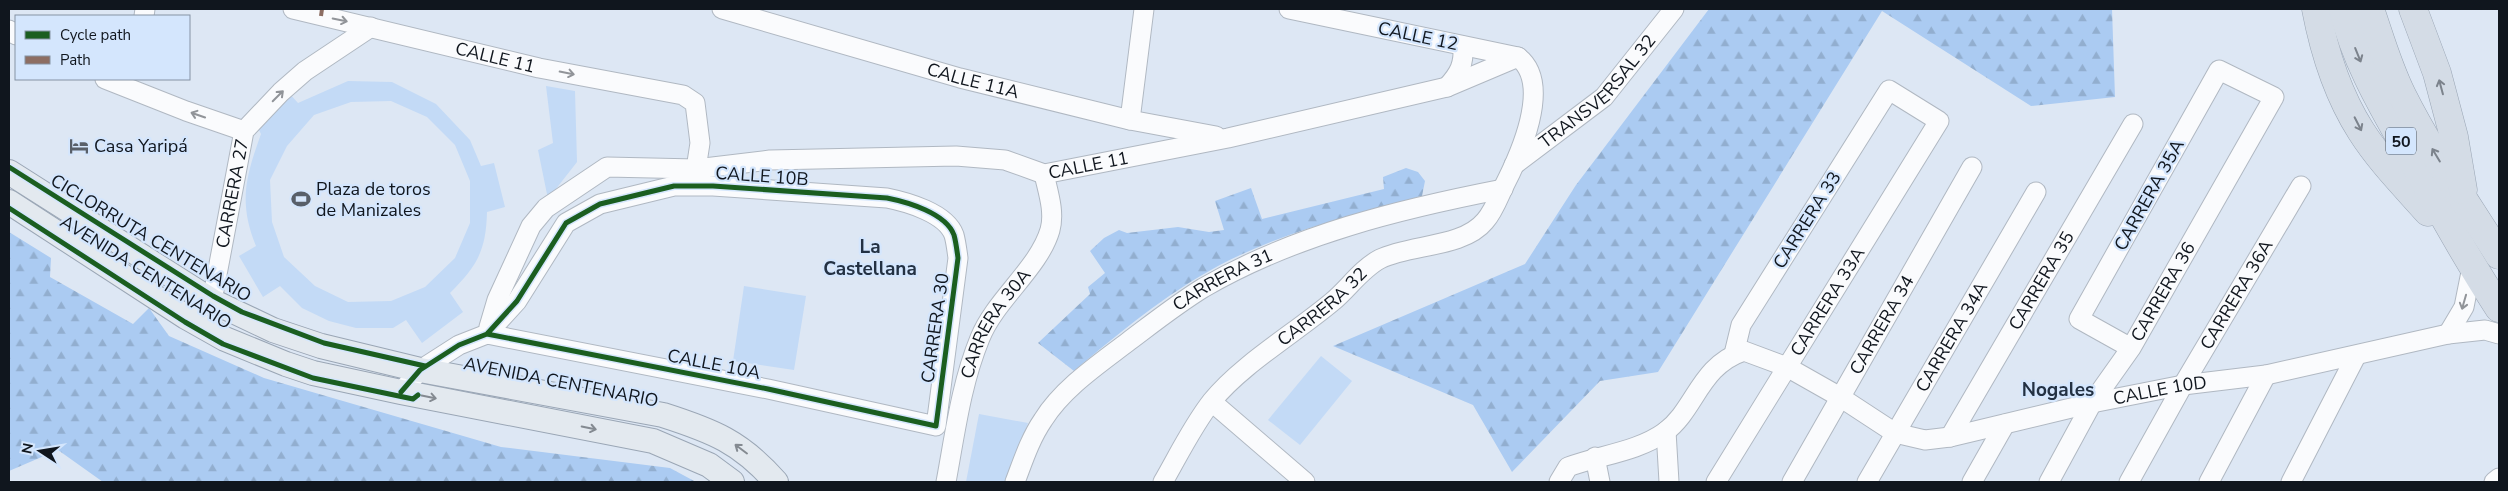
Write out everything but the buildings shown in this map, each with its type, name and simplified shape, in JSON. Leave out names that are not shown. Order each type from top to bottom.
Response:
[{"type":"highway","points":[[2316,9],[2324,48],[2342,94],[2361,131],[2380,158],[2467,259]]},
{"type":"highway","name":"50","points":[[2343,9],[2349,34],[2368,80],[2467,259],[2499,308]]},
{"type":"highway","name":"50","points":[[2370,9],[2387,62],[2401,94],[2465,203],[2499,255]]},
{"type":"highway","points":[[2414,10],[2438,73],[2454,137],[2465,203]]},
{"type":"main road","name":"AVENIDA CENTENARIO","points":[[9,172],[212,301],[239,316],[303,340],[420,370],[663,415],[698,426],[734,443],[757,460],[776,482]]},
{"type":"main road","name":"AVENIDA CENTENARIO","points":[[9,202],[186,317],[225,339],[286,364],[313,373],[401,392],[653,441],[709,465],[732,482]]},
{"type":"street","name":"CALLE 11","points":[[293,9],[539,68],[683,95],[695,103],[700,143],[696,169]]},
{"type":"street","name":"CALLE 11A","points":[[722,9],[960,78],[1130,120],[1228,138]]},
{"type":"street","points":[[1130,120],[1144,9]]},
{"type":"street","name":"CALLE 12","points":[[1289,9],[1518,58]]},
{"type":"street","name":"TRANSVERSAL 32","points":[[1509,177],[1604,97],[1674,9]]},
{"type":"street","name":"CARRERA 27","points":[[212,301],[244,131],[281,92],[305,72],[371,27]]},
{"type":"street","points":[[1447,87],[1460,73],[1464,60],[1463,46]]},
{"type":"street","name":"CALLE 11","points":[[487,334],[497,300],[531,226],[546,208],[607,167],[696,169],[770,160],[956,156],[1005,160],[1044,174],[1228,138],[1447,87],[1518,58]]},
{"type":"street","points":[[1509,177],[1531,115],[1533,93],[1525,63],[1518,58]]},
{"type":"street","name":"CARRERA 36","points":[[2049,482],[2092,403],[2131,348],[2274,97],[2219,70]]},
{"type":"street","name":"CARRERA 35A","points":[[2131,348],[2079,319],[2219,70]]},
{"type":"street","points":[[110,80],[133,85],[244,131]]},
{"type":"street","name":"CARRERA 33A","points":[[1716,482],[1939,121],[1888,90]]},
{"type":"street","name":"CARRERA 33","points":[[1739,353],[1741,325],[1888,90]]},
{"type":"street","name":"CARRERA 35","points":[[1950,437],[2133,124]]},
{"type":"street","name":"CARRERA 34","points":[[1792,482],[1972,167]]},
{"type":"street","name":"CARRERA 30A","points":[[946,482],[963,393],[980,336],[994,313],[1036,256],[1050,230],[1051,204],[1044,174]]},
{"type":"street","name":"CARRERA 32","points":[[1163,482],[1212,402],[1254,363],[1339,297],[1377,260],[1396,252],[1467,235],[1476,230],[1486,220],[1509,177]]},
{"type":"street","name":"CARRERA 31","points":[[1015,482],[1031,441],[1043,420],[1059,400],[1079,381],[1153,322],[1201,289],[1249,264],[1310,239],[1509,177]]},
{"type":"street","name":"CALLE 10B","points":[[487,334],[516,300],[566,223],[600,204],[674,186],[713,186],[887,198],[913,203],[936,216],[953,233]]},
{"type":"street","name":"CARRERA 36A","points":[[2129,482],[2183,385],[2300,186]]},
{"type":"street","name":"CARRERA 34A","points":[[1867,482],[2036,192]]},
{"type":"street","name":"CARRERA 30","points":[[936,426],[958,258],[953,233]]},
{"type":"street","points":[[2448,334],[2464,307],[2467,259]]},
{"type":"street","points":[[186,317],[212,301]]},
{"type":"street","name":"CALLE 10D","points":[[1739,353],[1787,367],[1840,397],[1895,433],[1925,440],[1950,437],[2092,403],[2183,385],[2266,375],[2448,334],[2486,330],[2499,334]]},
{"type":"street","points":[[401,392],[420,370],[459,344],[487,334]]},
{"type":"street","name":"CALLE 10A","points":[[487,334],[768,389],[936,426]]},
{"type":"street","points":[[1559,482],[1568,466],[1645,443],[1666,431],[1712,371],[1739,353]]},
{"type":"street","points":[[2291,482],[2356,356]]},
{"type":"street","points":[[2209,482],[2266,375]]},
{"type":"street","points":[[1212,402],[1305,482]]},
{"type":"street","points":[[1972,482],[2005,424]]},
{"type":"street","points":[[1666,431],[1670,482]]},
{"type":"street","points":[[1594,457],[1600,482]]},
{"type":"street","points":[[2494,482],[2499,478]]},
{"type":"shaded area","points":[[348,81],[392,82],[436,104],[470,140],[481,166],[494,163],[505,207],[487,212],[485,237],[478,257],[467,274],[450,293],[463,312],[422,343],[406,320],[393,328],[356,328],[329,321],[302,308],[280,286],[263,297],[239,256],[256,246],[247,216],[246,189],[251,163],[261,134],[256,124],[288,92],[298,103]],"holes":[[[391,101],[427,117],[455,145],[470,181],[470,223],[455,258],[425,287],[391,301],[348,302],[315,286],[284,257],[272,222],[270,180],[287,146],[314,115],[351,102]]]},
{"type":"shaded area","points":[[546,86],[575,91],[577,162],[548,199],[538,150],[553,143]]},
{"type":"shaded area","points":[[744,286],[806,296],[794,370],[733,361]]},
{"type":"shaded area","points":[[1321,356],[1352,381],[1300,445],[1268,420]]},
{"type":"shaded area","points":[[979,414],[1028,423],[1005,482],[966,482]]},
{"type":"green space","points":[[1709,9],[2112,9],[2115,97],[2031,106],[1882,11],[1658,372],[1600,381],[1512,472],[1473,405],[1333,346],[1525,264],[1576,185]]},
{"type":"green space","points":[[1406,168],[1418,172],[1425,181],[1422,196],[1292,234],[1267,243],[1218,266],[1161,302],[1074,371],[1038,343],[1090,294],[1088,287],[1105,273],[1090,251],[1104,238],[1119,230],[1127,233],[1178,227],[1209,232],[1224,230],[1215,201],[1251,188],[1262,219],[1384,189],[1383,177]]},
{"type":"green space","points":[[9,232],[51,258],[50,277],[133,324],[149,308],[169,336],[264,378],[501,447],[670,468],[696,482],[103,482],[58,450],[9,471]]},
{"type":"marked path","points":[[321,16],[322,9]]},
{"type":"cycle path","name":"CICLORRUTA CENTENARIO","points":[[9,167],[213,296],[242,312],[324,343],[425,366]]},
{"type":"cycle path","points":[[401,392],[420,370],[459,345],[487,334],[517,301],[566,223],[600,204],[674,186],[713,186],[887,198],[905,202],[935,215],[950,227],[954,235],[958,258],[936,426],[768,389],[487,334]]},
{"type":"cycle path","points":[[9,208],[185,322],[223,344],[313,378],[413,399],[418,395]]},
{"type":"place","name":"Casa Yaripá","points":[[79,146]]},
{"type":"place","name":"Plaza de toros de Manizales","points":[[301,199]]},
{"type":"district","name":"La Castellana","points":[[870,257]]},
{"type":"district","name":"Nogales","points":[[2058,389]]}]
